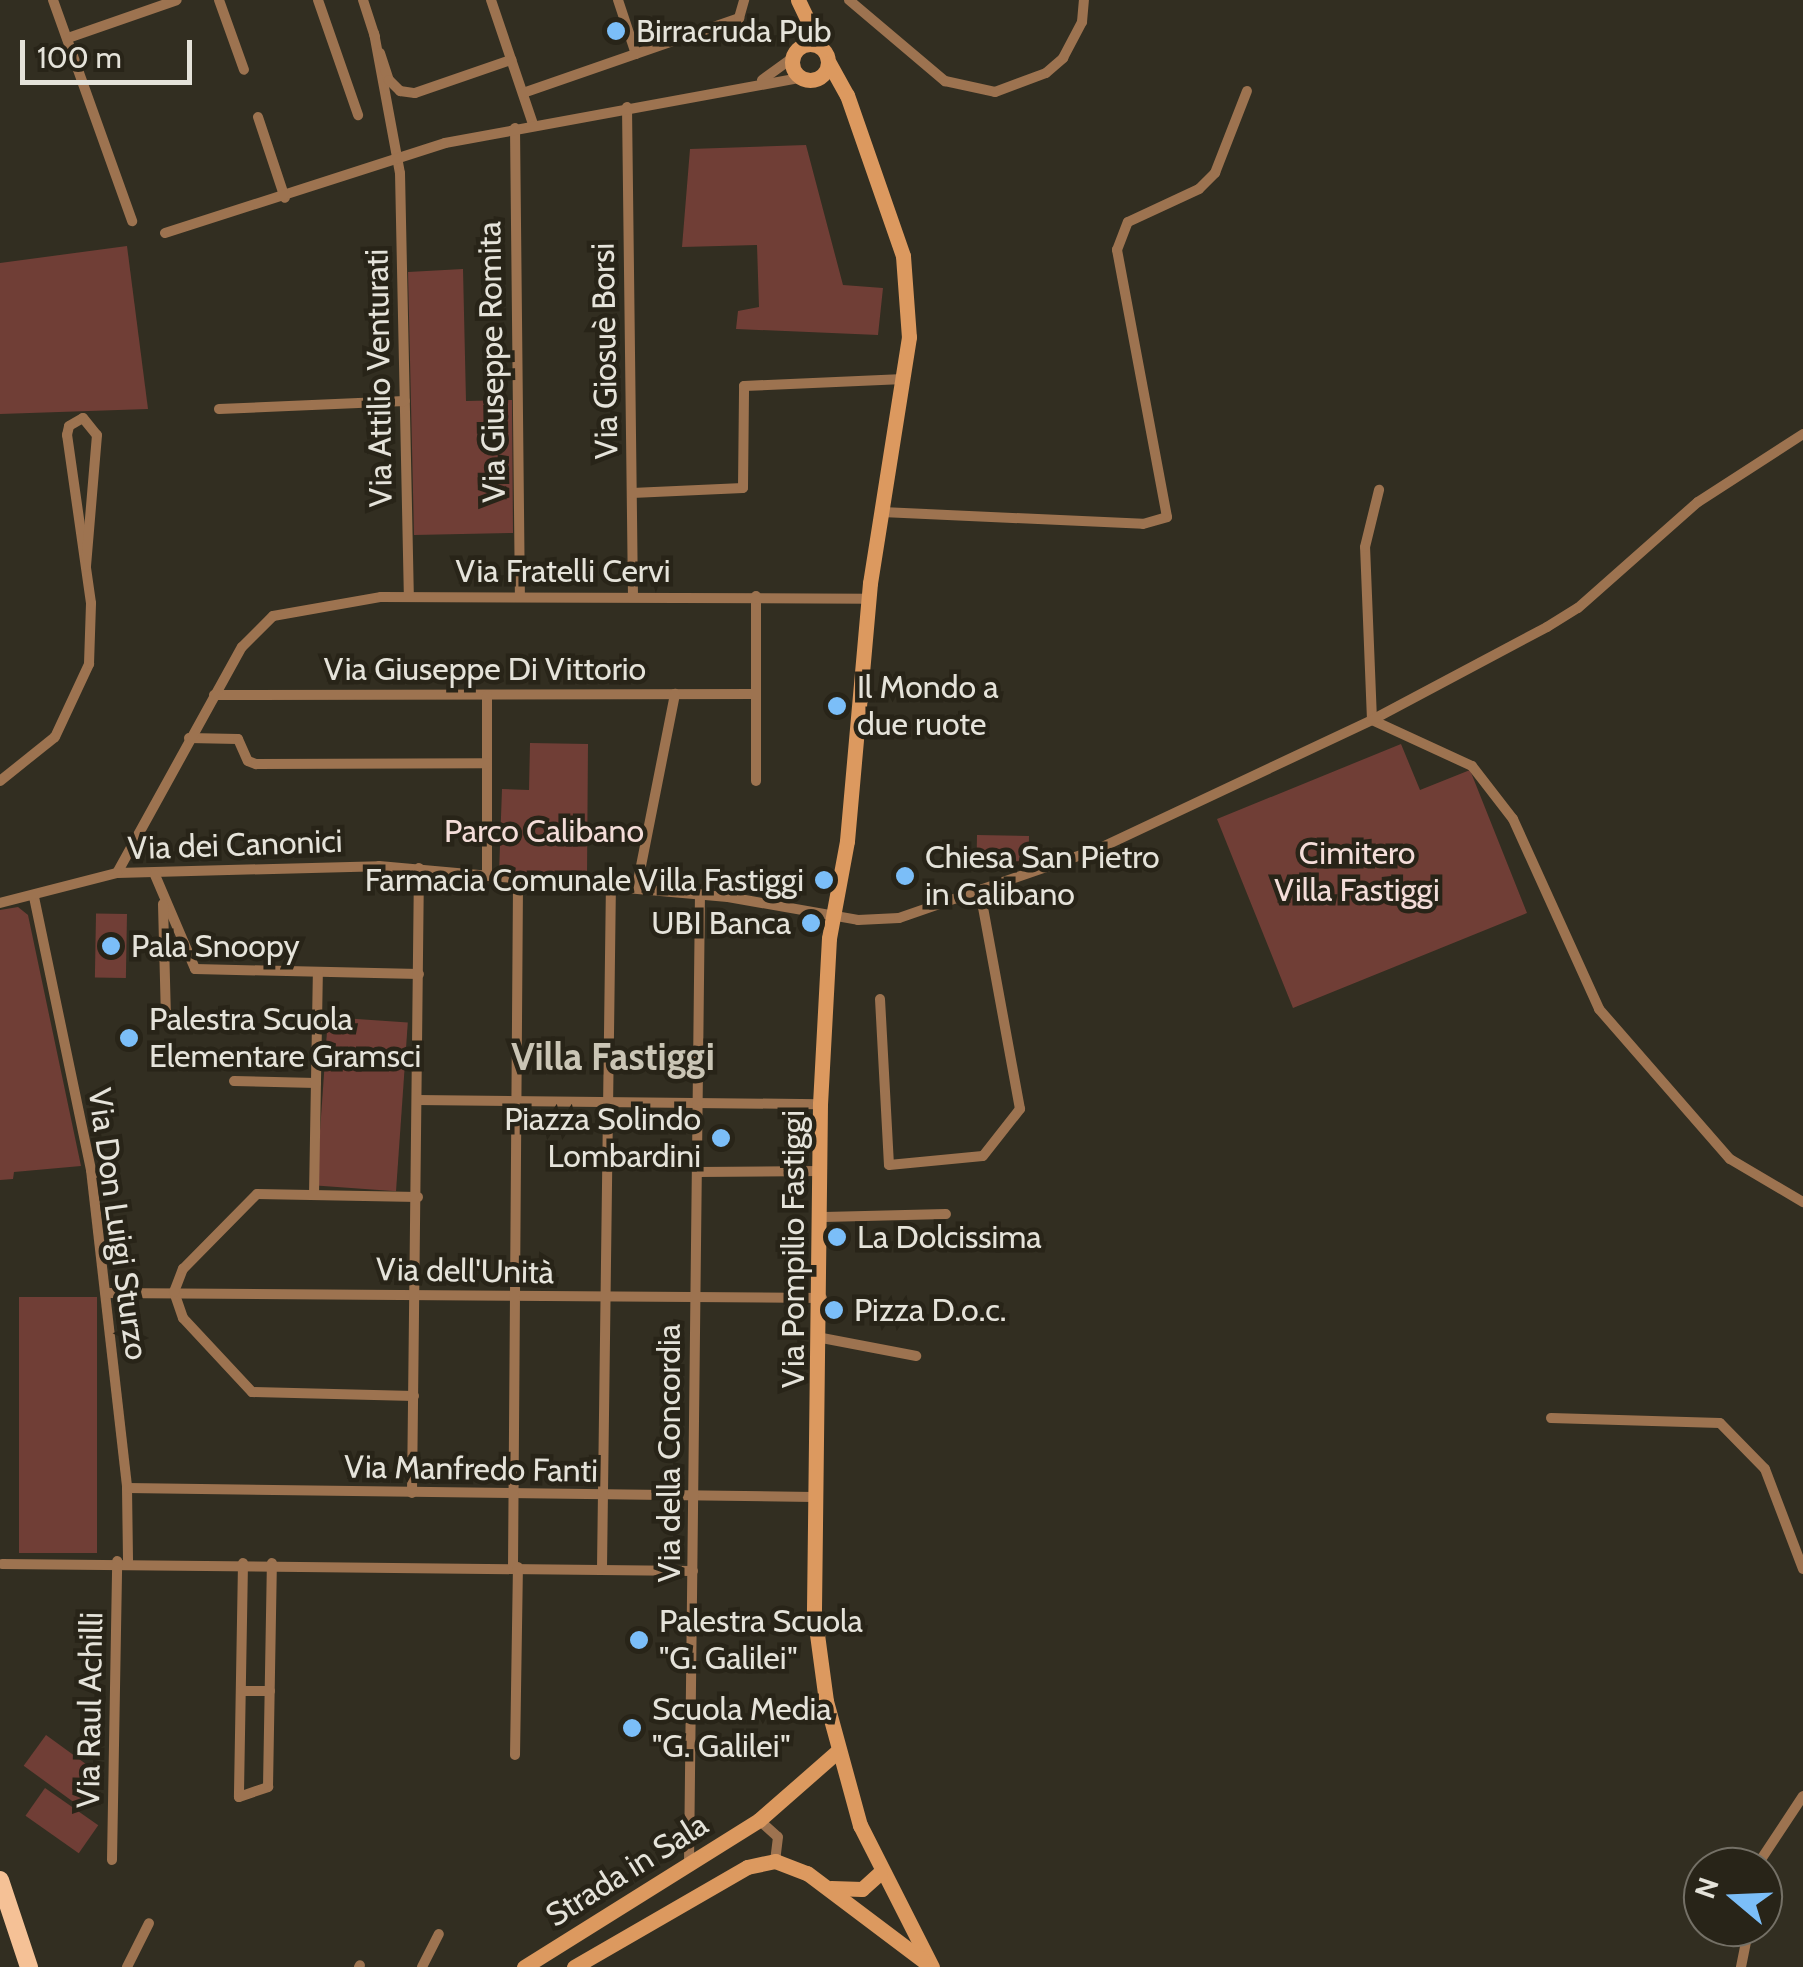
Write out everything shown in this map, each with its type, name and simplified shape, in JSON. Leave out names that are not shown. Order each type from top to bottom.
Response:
[{"type":"main road","points":[[0,1880],[28,1967]]},
{"type":"street","points":[[53,0],[132,221]]},
{"type":"street","points":[[68,38],[176,0]]},
{"type":"street","points":[[219,0],[244,70]]},
{"type":"street","points":[[318,0],[358,115]]},
{"type":"street","points":[[362,0],[390,80],[400,91],[415,93],[511,60]]},
{"type":"street","points":[[491,0],[533,124]]},
{"type":"street","points":[[618,0],[636,54]]},
{"type":"street","points":[[522,93],[738,18],[744,0]]},
{"type":"street","name":"Via Pompilio Fastiggi","points":[[798,0],[807,18],[812,45],[829,63],[847,95],[903,256],[909,337],[869,599],[847,841],[834,914],[820,1104],[824,1217],[814,1612],[839,1750],[880,1873],[932,1967]]},
{"type":"street","points":[[849,0],[945,81],[995,92],[1046,73],[1063,58],[1082,22],[1084,0]]},
{"type":"street","name":"Via Attilio Venturati","points":[[374,33],[396,159],[409,596]]},
{"type":"street","points":[[761,80],[812,45]]},
{"type":"street","points":[[792,58],[808,79]]},
{"type":"street","points":[[808,79],[829,63]]},
{"type":"street","points":[[165,234],[286,198],[396,159],[533,124],[761,80],[808,79],[847,95]]},
{"type":"street","points":[[882,512],[1143,524],[1167,518],[1117,250],[1128,222],[1199,188],[1215,172],[1248,92]]},
{"type":"street","name":"Via Giosuè Borsi","points":[[626,106],[632,594]]},
{"type":"street","points":[[258,117],[286,198]]},
{"type":"street","name":"Via Giuseppe Romita","points":[[514,128],[520,596]]},
{"type":"street","points":[[632,493],[743,488],[744,386],[904,380]]},
{"type":"street","points":[[219,409],[404,401]]},
{"type":"street","points":[[0,781],[54,737],[82,689],[92,641],[67,435],[69,426],[84,418],[97,436],[86,567]]},
{"type":"street","name":"Via dei Canonici","points":[[0,904],[116,873],[155,875],[276,865],[419,868],[637,886],[876,921],[980,892],[1098,849],[1372,720],[1578,608],[1698,502],[1803,434]]},
{"type":"street","points":[[1379,490],[1365,547],[1372,720],[1472,766],[1513,819],[1599,1009],[1730,1159],[1803,1202]]},
{"type":"street","name":"Via Fratelli Cervi","points":[[214,695],[261,623],[336,601],[409,596],[632,594],[869,599]]},
{"type":"street","points":[[756,596],[756,781]]},
{"type":"street","points":[[637,886],[675,694]]},
{"type":"street","name":"Via Giuseppe Di Vittorio","points":[[214,695],[756,694]]},
{"type":"street","points":[[116,873],[214,695]]},
{"type":"street","points":[[486,695],[487,876]]},
{"type":"street","points":[[189,738],[238,738],[248,761],[256,764],[487,763]]},
{"type":"street","points":[[412,1493],[419,868]]},
{"type":"street","points":[[155,875],[195,969],[419,974]]},
{"type":"street","points":[[515,1755],[518,879]]},
{"type":"street","points":[[602,1568],[611,884]]},
{"type":"street","points":[[880,999],[889,1165],[983,1156],[1020,1110],[980,892]]},
{"type":"street","name":"Via della Concordia","points":[[689,1862],[700,894]]},
{"type":"street","name":"Via Don Luigi Sturzo","points":[[34,897],[90,1170],[107,1293],[127,1488],[122,1561]]},
{"type":"street","points":[[163,898],[166,1017]]},
{"type":"street","points":[[314,1195],[318,972]]},
{"type":"street","points":[[234,1082],[316,1083]]},
{"type":"street","points":[[417,1100],[820,1104]]},
{"type":"street","points":[[698,1172],[823,1171]]},
{"type":"street","points":[[414,1396],[252,1392],[183,1318],[174,1292],[183,1269],[257,1194],[418,1197]]},
{"type":"street","points":[[824,1217],[946,1214]]},
{"type":"street","name":"Via dell'Unità","points":[[107,1293],[823,1298]]},
{"type":"street","points":[[822,1338],[916,1356]]},
{"type":"street","points":[[1551,1418],[1720,1422],[1765,1469],[1803,1569]]},
{"type":"street","name":"Via Manfredo Fanti","points":[[127,1488],[814,1498]]},
{"type":"street","points":[[2,1564],[122,1561],[693,1571]]},
{"type":"street","name":"Via Raul Achilli","points":[[112,1860],[122,1561]]},
{"type":"street","points":[[243,1563],[239,1797],[268,1787],[272,1563]]},
{"type":"street","points":[[241,1691],[270,1691]]},
{"type":"street","name":"Strada in Sala","points":[[524,1967],[759,1820],[839,1750]]},
{"type":"street","points":[[1769,1847],[1803,1796]]},
{"type":"street","name":"Strada in Sala","points":[[576,1967],[747,1868],[775,1861],[778,1837],[759,1820]]},
{"type":"street","points":[[775,1861],[827,1887],[932,1967]]},
{"type":"street","points":[[827,1887],[862,1889],[880,1873]]},
{"type":"street","points":[[128,1967],[149,1923]]},
{"type":"street","points":[[422,1967],[438,1934]]},
{"type":"green space","points":[[806,145],[843,285],[883,288],[878,335],[736,329],[738,311],[759,307],[757,245],[682,247],[690,149]]},
{"type":"green space","points":[[127,246],[148,409],[0,414],[0,263]]},
{"type":"green space","points":[[463,269],[466,401],[512,400],[513,533],[414,535],[408,272]]},
{"type":"green space","name":"Parco Calibano","points":[[530,743],[588,744],[587,877],[499,873],[502,789],[529,790]]},
{"type":"green space","name":"Cimitero Villa Fastiggi","points":[[1401,744],[1420,790],[1470,770],[1527,913],[1293,1008],[1217,819]]},
{"type":"green space","points":[[977,835],[1029,836],[1028,865],[976,864]]},
{"type":"green space","points":[[18,907],[28,915],[81,1166],[14,1172],[13,1179],[0,1180],[0,910]]},
{"type":"green space","name":"Pala Snoopy","points":[[96,913],[127,914],[126,978],[95,977]]},
{"type":"green space","points":[[328,1017],[408,1023],[396,1191],[316,1186]]},
{"type":"green space","points":[[19,1297],[97,1297],[97,1553],[19,1553]]},
{"type":"green space","points":[[46,1735],[101,1775],[79,1806],[24,1766]]},
{"type":"green space","points":[[45,1788],[98,1825],[79,1853],[25,1816]]},
{"type":"place","name":"Birracruda Pub","points":[[616,31]]},
{"type":"place","name":"Il Mondo a due ruote","points":[[837,706]]},
{"type":"place","name":"Chiesa San Pietro in Calibano","points":[[905,876]]},
{"type":"place","name":"Farmacia Comunale Villa Fastiggi","points":[[824,880]]},
{"type":"place","name":"UBI Banca","points":[[811,923]]},
{"type":"place","name":"Pala Snoopy","points":[[111,946]]},
{"type":"place","name":"Palestra Scuola Elementare Gramsci","points":[[129,1038]]},
{"type":"place","name":"Piazza Solindo Lombardini","points":[[721,1138]]},
{"type":"place","name":"La Dolcissima","points":[[837,1237]]},
{"type":"place","name":"Pizza D.o.c.","points":[[834,1310]]},
{"type":"place","name":"Palestra Scuola \"G. Galilei\"","points":[[639,1640]]},
{"type":"place","name":"Scuola Media \"G. Galilei\"","points":[[632,1728]]},
{"type":"district","name":"Villa Fastiggi","points":[[613,1057]]}]
